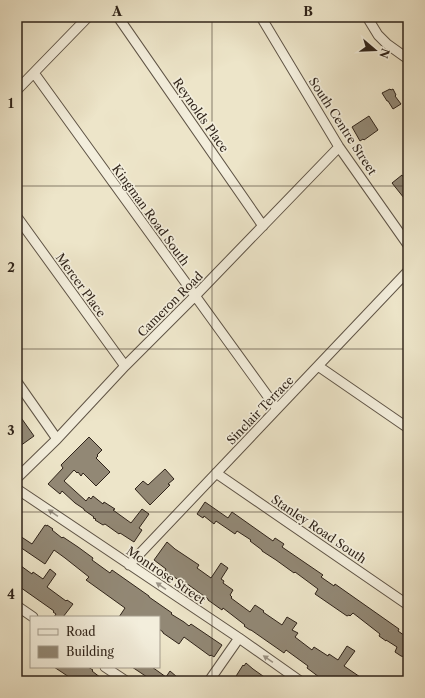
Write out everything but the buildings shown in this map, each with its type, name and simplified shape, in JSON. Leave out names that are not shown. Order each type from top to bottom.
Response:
[{"type":"street","points":[[17,90],[88,17]]},
{"type":"street","name":"Reynolds Place","points":[[118,17],[263,226]]},
{"type":"street","name":"South Centre Street","points":[[261,17],[340,147],[408,245]]},
{"type":"street","points":[[367,17],[378,36],[408,59]]},
{"type":"street","name":"Kingman Road South","points":[[34,73],[277,409]]},
{"type":"street","name":"Cameron Road","points":[[17,478],[57,439],[125,366],[340,147]]},
{"type":"street","name":"Mercer Place","points":[[17,217],[125,366]]},
{"type":"street","name":"Sinclair Terrace","points":[[129,565],[408,271]]},
{"type":"street","points":[[318,366],[408,428]]},
{"type":"street","points":[[17,382],[57,439]]},
{"type":"street","name":"Stanley Road South","points":[[216,473],[408,605]]},
{"type":"street","name":"Montrose Street","points":[[17,489],[239,638],[300,681]]},
{"type":"street","points":[[17,606],[32,616]]},
{"type":"street","points":[[209,681],[239,638]]},
{"type":"street","points":[[106,668],[126,681]]}]
